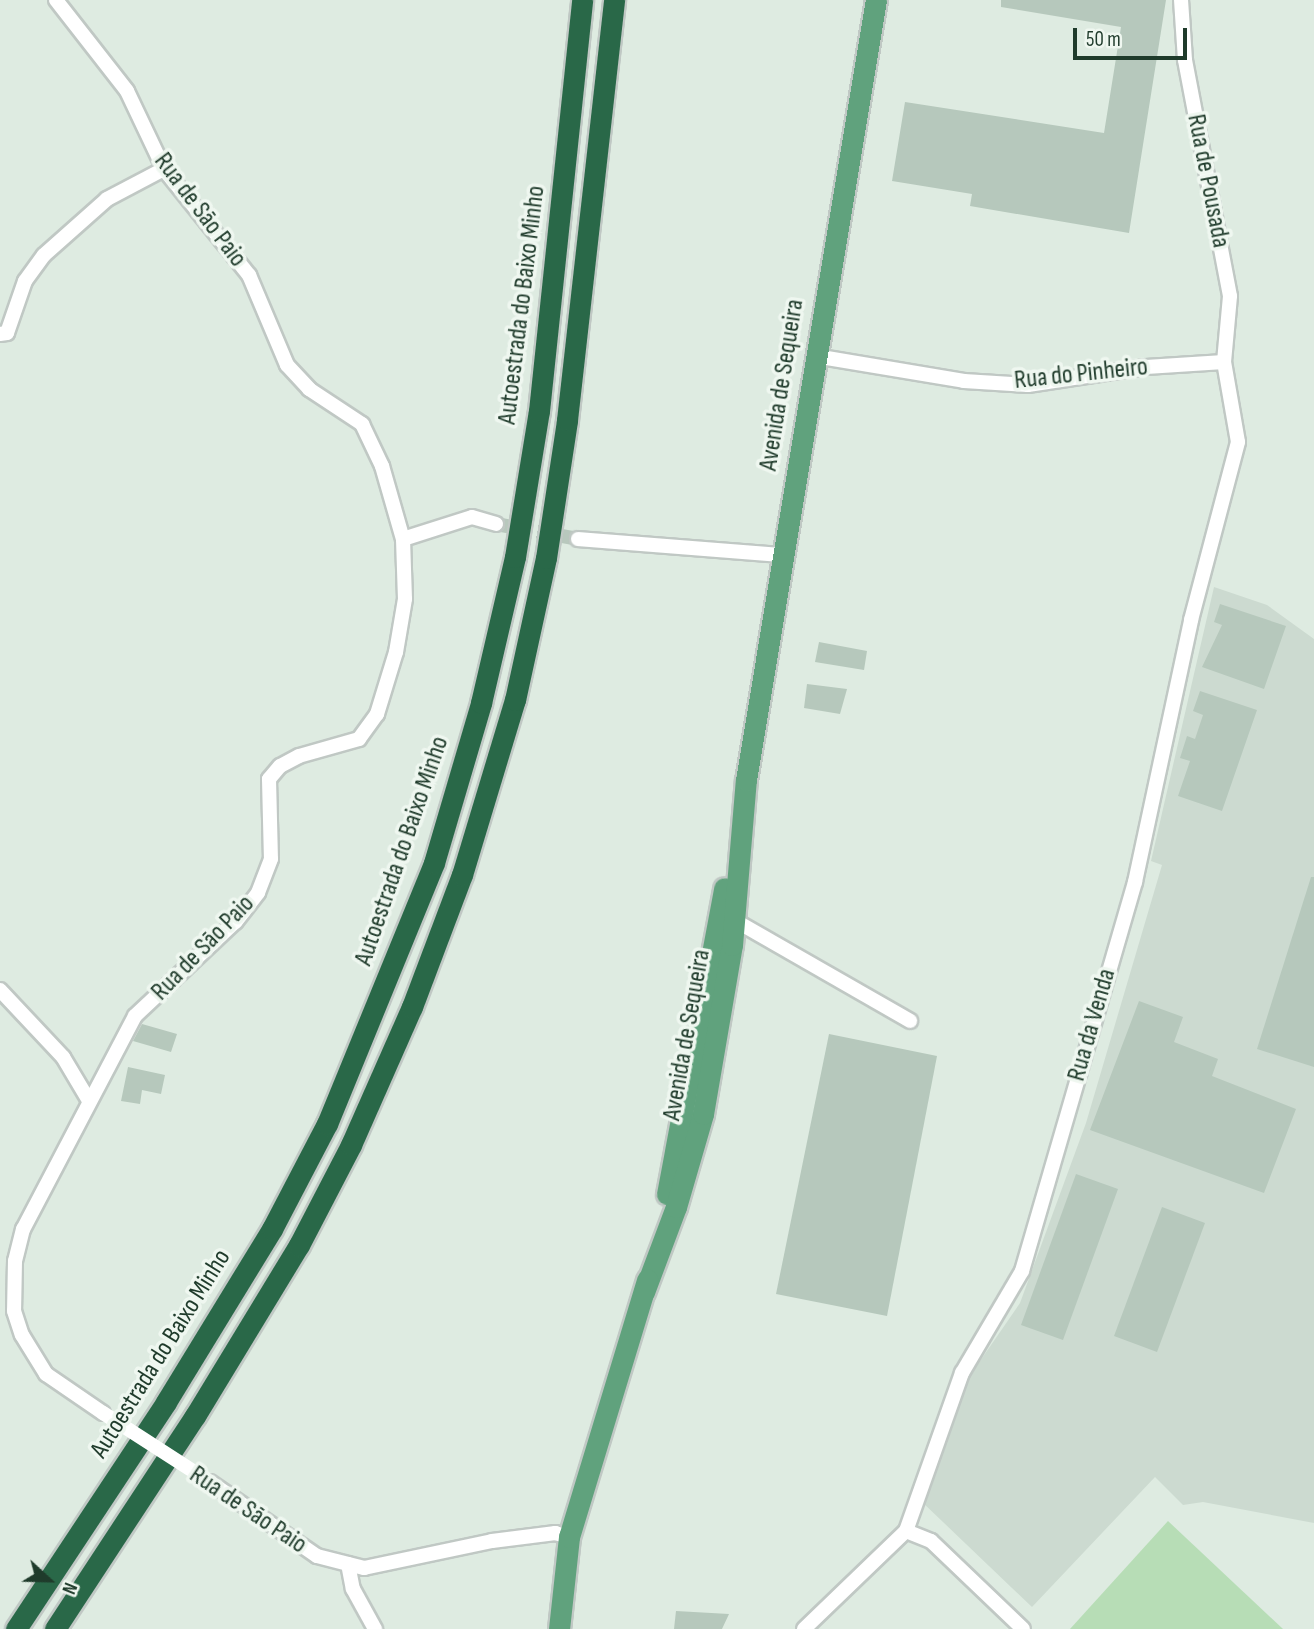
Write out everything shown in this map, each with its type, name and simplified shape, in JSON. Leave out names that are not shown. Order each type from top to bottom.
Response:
[{"type":"highway","name":"Autoestrada do Baixo Minho","points":[[16,1629],[166,1402],[278,1217],[327,1124],[434,863],[481,703],[515,557],[538,411],[582,0]]},
{"type":"highway","points":[[55,1629],[195,1416],[299,1245],[351,1145],[412,1007],[462,876],[515,700],[546,558],[568,420],[614,0]]},
{"type":"main road","name":"Avenida de Sequeira","points":[[644,1292],[668,1231],[703,1114],[734,920],[746,780],[876,0]]},
{"type":"main road","name":"Avenida de Sequeira","points":[[559,1629],[569,1537],[644,1292],[681,1127],[733,830],[746,780]]},
{"type":"street","name":"Rua de São Paio","points":[[57,0],[128,91],[164,169],[249,275],[287,365],[309,389],[362,424],[382,466],[402,539],[405,599],[396,652],[377,714],[359,739],[299,756],[280,766],[269,779],[271,859],[258,893],[235,922],[135,1016],[88,1100],[23,1228],[15,1261],[14,1311],[46,1374],[317,1556],[364,1567],[492,1541],[555,1533],[569,1537]]},
{"type":"street","name":"Rua de Pousada","points":[[1181,0],[1185,60],[1230,296],[1224,362]]},
{"type":"street","points":[[0,334],[7,333],[24,281],[44,255],[107,199],[164,169]]},
{"type":"street","name":"Rua do Pinheiro","points":[[815,356],[964,381],[1028,385],[1146,366],[1224,362]]},
{"type":"street","name":"Rua da Venda","points":[[804,1629],[906,1531],[962,1373],[1022,1271],[1135,882],[1191,621],[1238,442],[1224,362]]},
{"type":"street","points":[[402,539],[472,517],[496,524]]},
{"type":"street","points":[[578,539],[783,555]]},
{"type":"street","points":[[734,920],[910,1021]]},
{"type":"street","points":[[0,990],[63,1057],[88,1100]]},
{"type":"street","points":[[906,1531],[931,1541],[1023,1629]]},
{"type":"street","points":[[348,1564],[353,1589],[375,1629]]},
{"type":"shaded area","points":[[1214,587],[1267,605],[1314,639],[1314,1523],[1203,1502],[1183,1505],[1155,1477],[1032,1607],[921,1501],[971,1374],[1020,1303],[1086,1123],[1162,865],[1151,861]]},
{"type":"green space","points":[[1168,1521],[1283,1629],[1070,1629]]},
{"type":"building","points":[[1001,0],[1166,0],[1129,233],[970,206],[972,194],[892,181],[905,102],[1104,133],[1121,27],[1001,7]]},
{"type":"building","points":[[1220,604],[1286,626],[1264,689],[1202,667],[1222,625],[1214,622]]},
{"type":"building","points":[[819,642],[867,651],[864,670],[815,662]]},
{"type":"building","points":[[807,684],[847,689],[840,714],[804,708]]},
{"type":"building","points":[[1200,691],[1257,710],[1222,811],[1178,796],[1190,761],[1180,758],[1187,736],[1195,739],[1203,715],[1193,711]]},
{"type":"building","points":[[1311,877],[1314,877],[1314,1067],[1257,1049]]},
{"type":"building","points":[[1139,1001],[1183,1017],[1174,1042],[1218,1059],[1212,1076],[1296,1109],[1264,1193],[1090,1130]]},
{"type":"building","points":[[142,1024],[177,1034],[171,1052],[133,1041]]},
{"type":"building","points":[[829,1034],[937,1056],[887,1316],[776,1294]]},
{"type":"building","points":[[128,1067],[165,1075],[161,1094],[142,1090],[140,1104],[121,1101]]},
{"type":"building","points":[[1076,1174],[1118,1189],[1063,1340],[1021,1325]]},
{"type":"building","points":[[1162,1207],[1205,1223],[1157,1352],[1114,1336]]},
{"type":"building","points":[[676,1611],[729,1614],[722,1629],[674,1629]]},
{"type":"tunnel","points":[[496,524],[578,539]]}]
